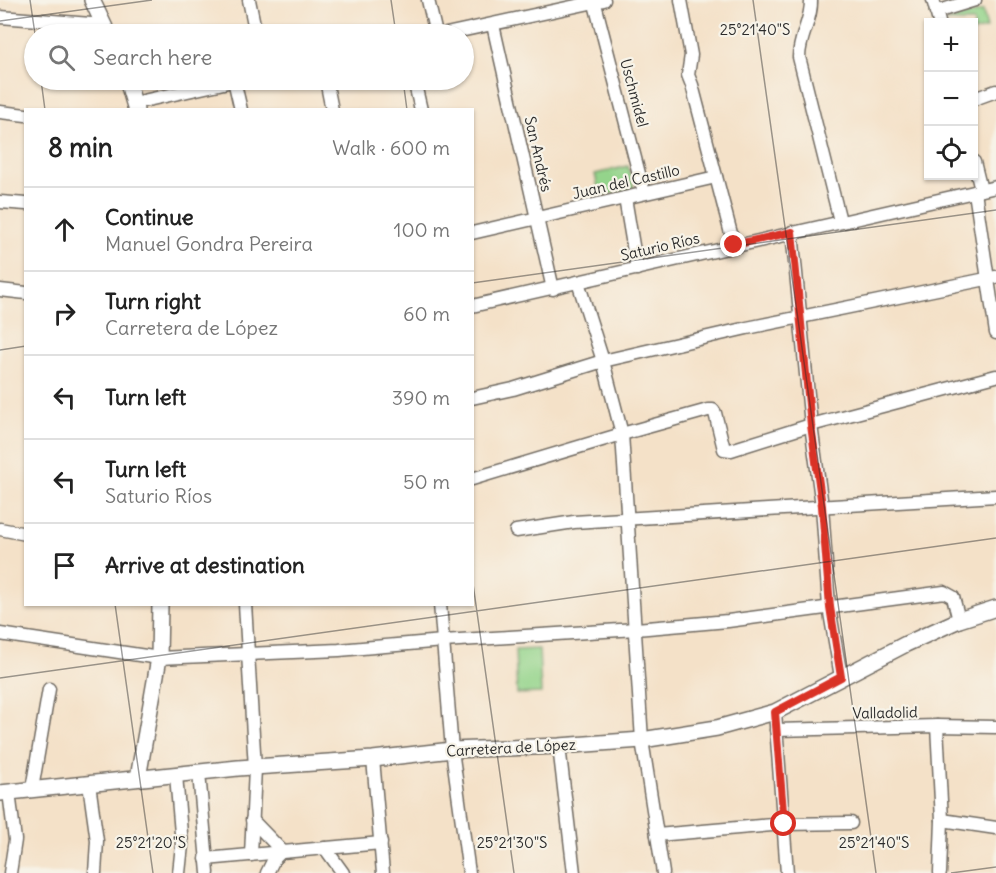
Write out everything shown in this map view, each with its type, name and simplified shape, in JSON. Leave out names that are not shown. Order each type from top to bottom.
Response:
[{"type":"main road","points":[[92,0],[103,24]]},
{"type":"main road","points":[[130,90],[135,106]]},
{"type":"main road","points":[[138,778],[159,658],[160,606]]},
{"type":"main road","name":"Carretera de López","points":[[4,792],[452,750],[642,740],[717,728],[775,712],[959,620],[996,608]]},
{"type":"street","points":[[249,0],[254,24]]},
{"type":"street","points":[[428,0],[434,24]]},
{"type":"street","points":[[681,0],[691,55],[687,75],[692,85],[734,245]]},
{"type":"street","points":[[811,0],[811,9],[799,49],[799,57],[840,221]]},
{"type":"street","points":[[936,11],[975,0]]},
{"type":"street","points":[[474,29],[597,1]]},
{"type":"street","name":"Uschmidel","points":[[597,1],[645,193]]},
{"type":"street","points":[[0,17],[57,24]]},
{"type":"street","name":"San Andrés","points":[[493,25],[554,289]]},
{"type":"street","points":[[135,106],[197,90]]},
{"type":"street","points":[[237,90],[241,108]]},
{"type":"street","points":[[328,90],[332,108]]},
{"type":"street","points":[[416,90],[421,108]]},
{"type":"street","points":[[978,98],[996,91]]},
{"type":"street","points":[[0,112],[24,115]]},
{"type":"street","name":"Juan del Castillo","points":[[474,233],[716,177]]},
{"type":"street","points":[[976,180],[992,278],[996,333]]},
{"type":"street","name":"Saturio Ríos","points":[[474,306],[996,187]]},
{"type":"street","points":[[626,198],[637,269]]},
{"type":"street","points":[[0,202],[24,204]]},
{"type":"street","points":[[792,232],[811,425],[822,506],[830,607],[841,677]]},
{"type":"street","points":[[474,398],[513,389],[603,361],[800,317],[992,278]]},
{"type":"street","points":[[578,282],[603,361],[622,434],[642,740],[663,873]]},
{"type":"street","points":[[0,290],[24,293]]},
{"type":"street","points":[[474,478],[711,410],[715,413],[721,444],[727,450],[811,425],[996,376]]},
{"type":"street","points":[[516,531],[574,522],[628,518],[996,496]]},
{"type":"street","points":[[0,529],[24,534]]},
{"type":"street","points":[[0,634],[159,658],[250,652],[339,650],[443,641],[636,630],[728,621],[944,592],[950,593],[953,597],[959,620]]},
{"type":"street","points":[[245,606],[250,652],[255,768],[251,855]]},
{"type":"street","points":[[440,606],[452,750],[468,873]]},
{"type":"street","points":[[32,789],[48,688]]},
{"type":"street","points":[[775,712],[788,873]]},
{"type":"street","points":[[937,726],[942,820],[940,873]]},
{"type":"street","name":"Valladolid","points":[[776,730],[937,726],[996,727]]},
{"type":"street","points":[[559,746],[574,873]]},
{"type":"street","points":[[374,759],[383,873]]},
{"type":"street","points":[[199,773],[208,873]]},
{"type":"street","points":[[176,775],[182,845],[179,873]]},
{"type":"street","points":[[89,784],[97,841],[98,857],[95,873]]},
{"type":"street","points":[[4,792],[15,840],[10,873]]},
{"type":"street","points":[[252,820],[282,851]]},
{"type":"street","points":[[942,820],[996,828]]},
{"type":"street","points":[[657,835],[784,824],[851,824]]},
{"type":"street","points":[[206,859],[381,843]]},
{"type":"street","points":[[325,848],[343,873]]},
{"type":"street","points":[[267,873],[274,859],[282,851]]},
{"type":"green space","points":[[983,11],[987,28],[978,31],[978,18],[958,18]]},
{"type":"green space","points":[[628,166],[634,188],[600,196],[595,174]]},
{"type":"green space","points":[[539,649],[541,693],[517,694],[515,650]]},
{"type":"route","points":[[734,245],[792,232],[811,425],[822,506],[830,607],[841,677],[775,712],[784,824]]}]
